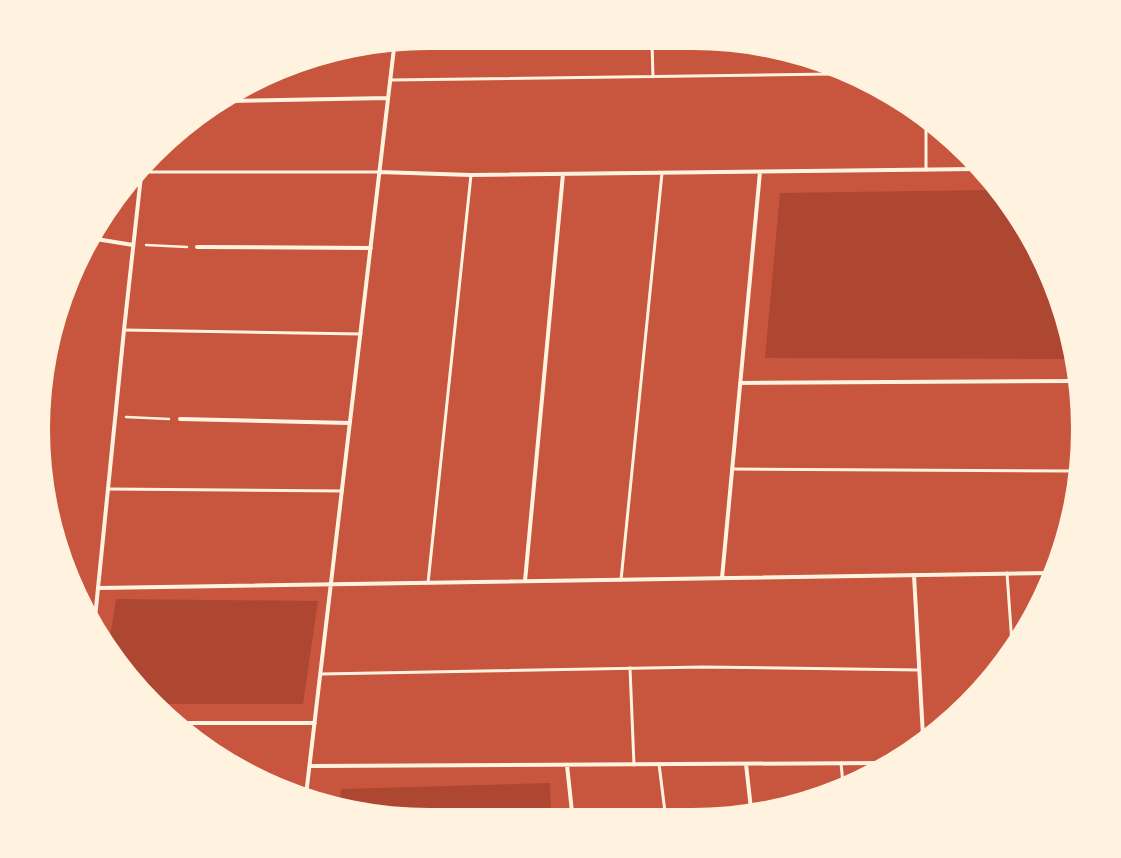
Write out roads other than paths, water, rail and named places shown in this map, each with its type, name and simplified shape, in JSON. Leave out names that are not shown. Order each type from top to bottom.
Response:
[{"type":"street","points":[[307,788],[394,52]]},
{"type":"street","points":[[241,100],[388,98]]},
{"type":"street","points":[[379,172],[471,175],[968,169]]},
{"type":"street","points":[[722,578],[760,172]]},
{"type":"street","points":[[525,581],[563,174]]},
{"type":"street","points":[[96,609],[140,184]]},
{"type":"street","points":[[101,240],[133,245]]},
{"type":"street","points":[[197,247],[371,248]]},
{"type":"street","points":[[740,383],[1068,381]]},
{"type":"street","points":[[180,419],[350,423]]},
{"type":"street","points":[[99,588],[1042,573]]},
{"type":"street","points":[[914,575],[923,730]]},
{"type":"street","points":[[190,723],[315,723]]},
{"type":"street","points":[[310,766],[871,763]]},
{"type":"street","points":[[746,764],[750,803]]},
{"type":"street","points":[[567,765],[572,808]]},
{"type":"lane","points":[[652,50],[653,77]]},
{"type":"lane","points":[[391,80],[825,74]]},
{"type":"lane","points":[[926,131],[926,170]]},
{"type":"lane","points":[[151,172],[379,172]]},
{"type":"lane","points":[[621,580],[662,173]]},
{"type":"lane","points":[[428,583],[471,175]]},
{"type":"lane","points":[[124,330],[361,334]]},
{"type":"lane","points":[[732,469],[1069,471]]},
{"type":"lane","points":[[109,489],[342,491]]},
{"type":"lane","points":[[1007,574],[1011,633]]},
{"type":"lane","points":[[321,674],[703,667],[919,670]]},
{"type":"lane","points":[[630,668],[634,765]]},
{"type":"lane","points":[[841,763],[842,777]]},
{"type":"lane","points":[[659,764],[664,808]]}]
